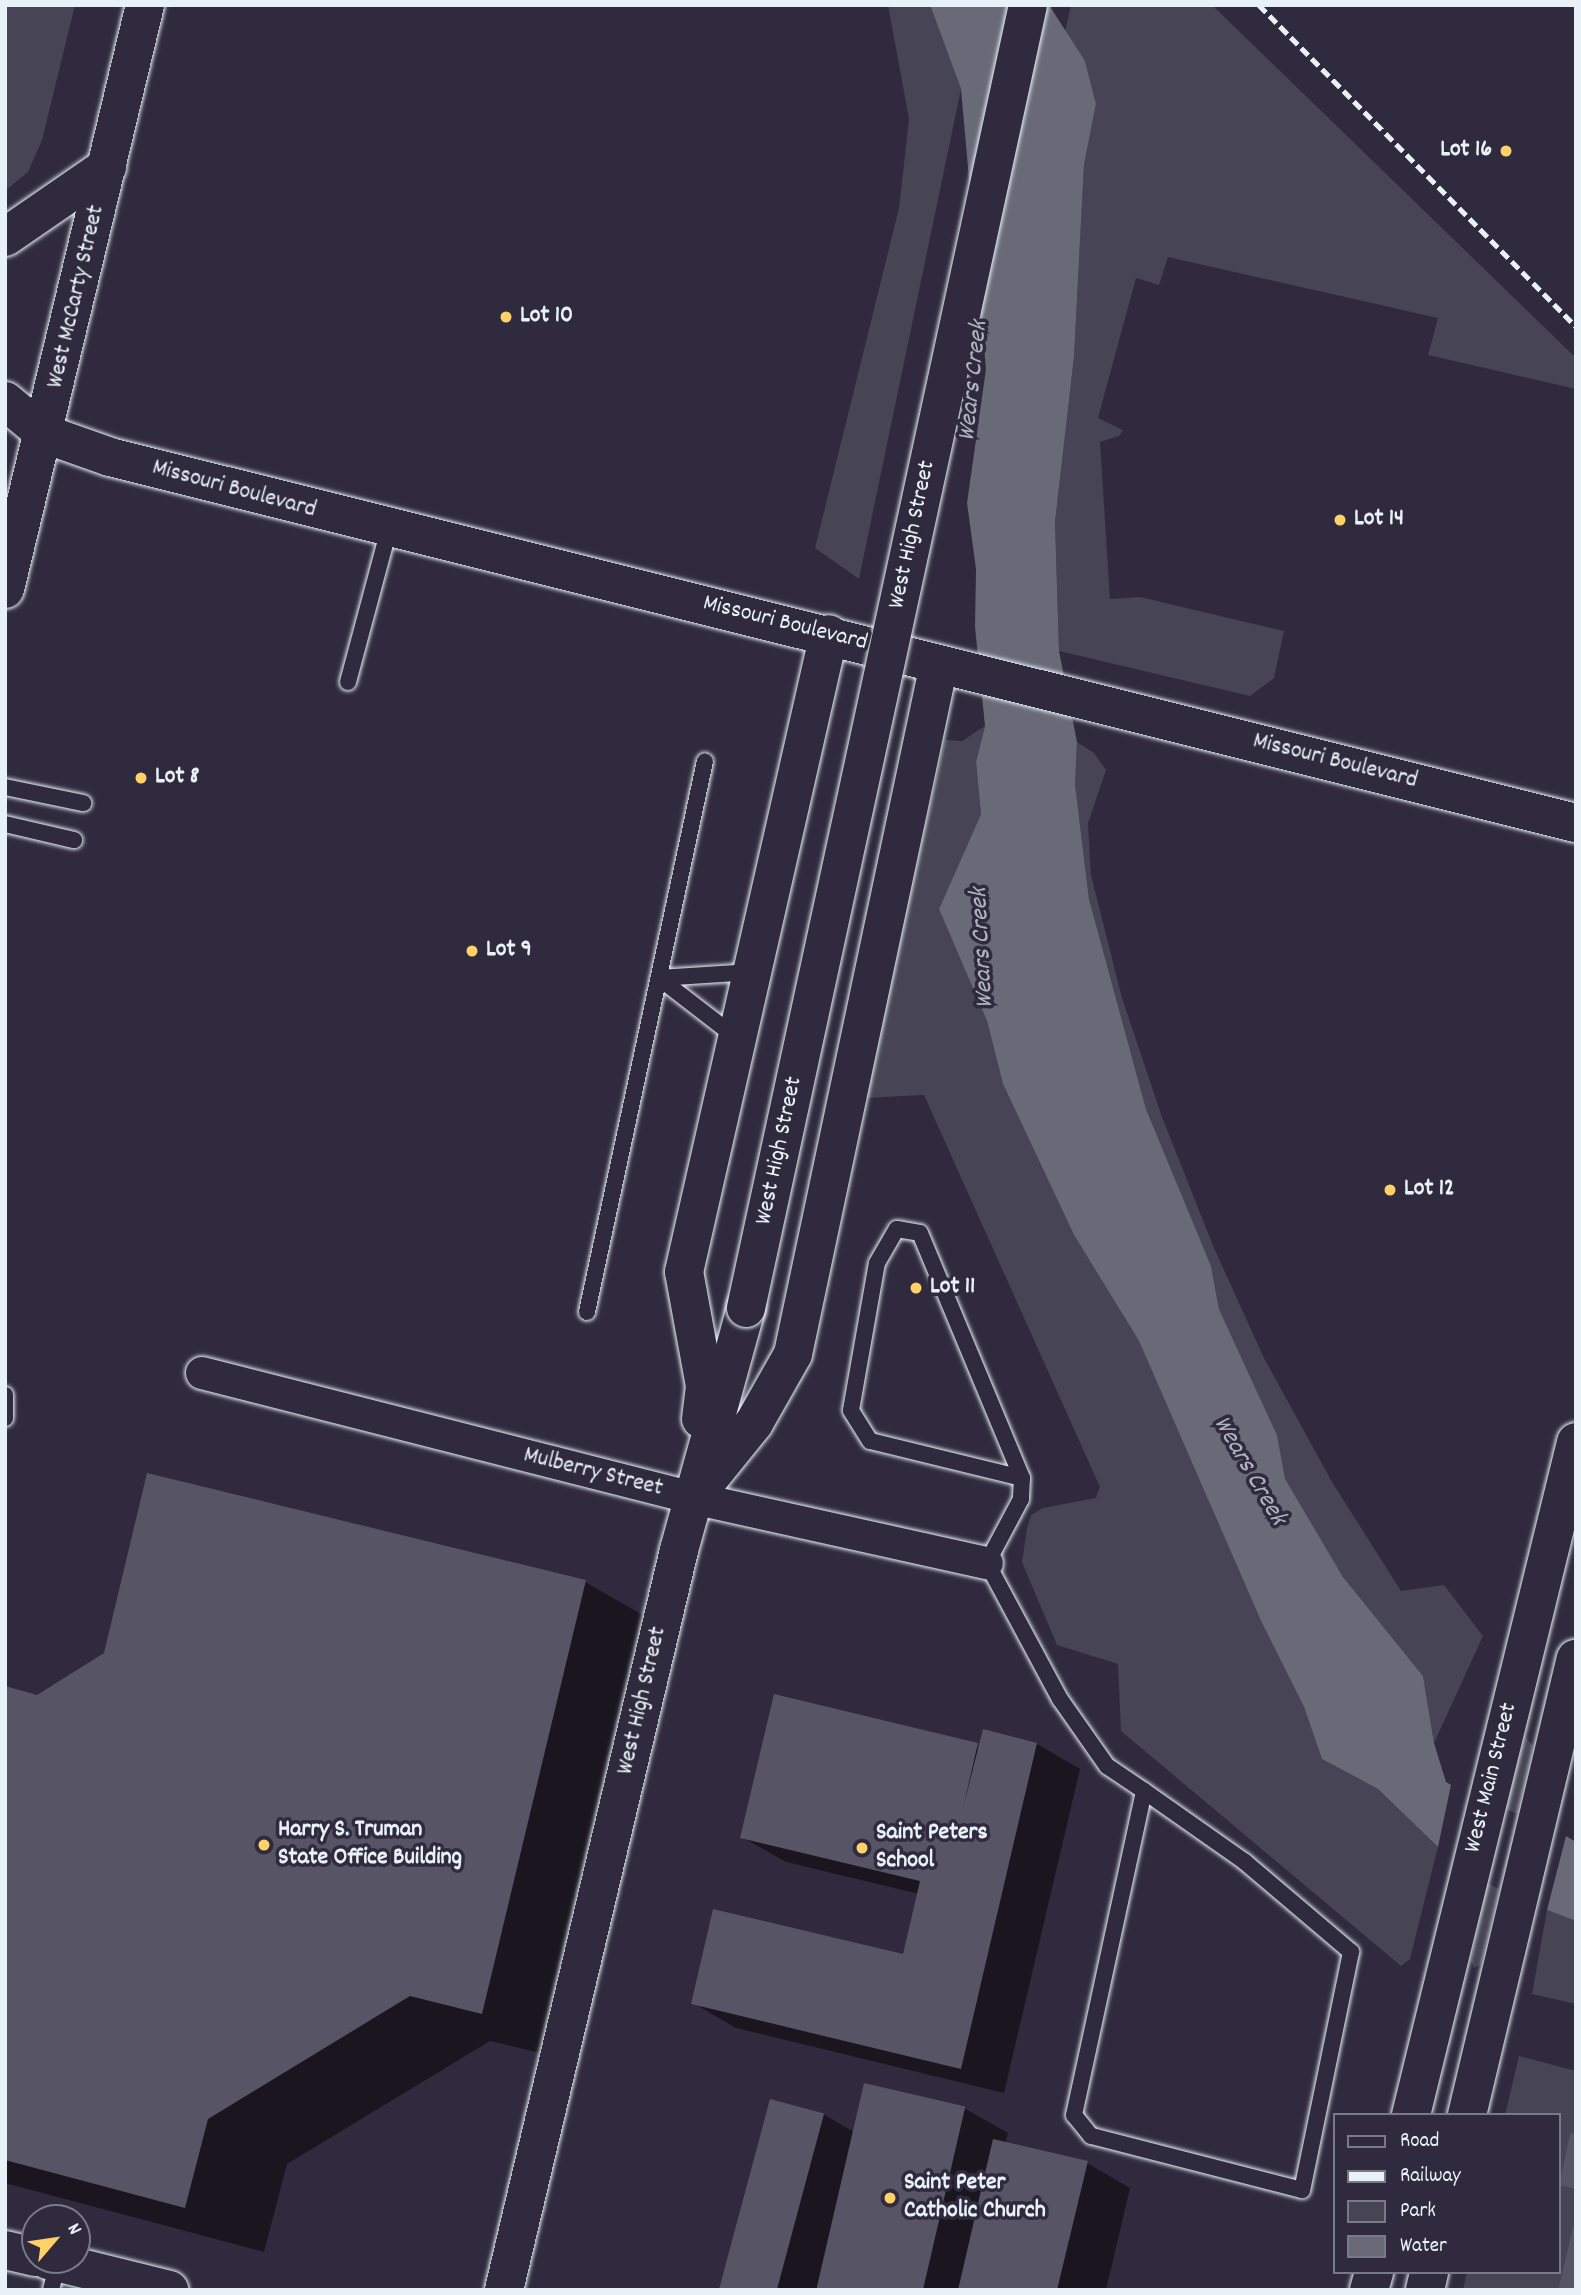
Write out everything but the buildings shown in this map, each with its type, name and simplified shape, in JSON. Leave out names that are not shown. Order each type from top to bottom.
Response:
[{"type":"street","name":"West McCarty Street","points":[[5,589],[45,434],[145,5]]},
{"type":"street","name":"West High Street","points":[[504,2290],[693,1498],[746,1308],[1028,5]]},
{"type":"street","points":[[5,237],[107,167]]},
{"type":"street","name":"Missouri Boulevard","points":[[5,401],[45,434],[110,457],[389,529],[829,634],[939,664],[1576,823]]},
{"type":"street","points":[[693,1498],[705,1386],[684,1272],[829,634]]},
{"type":"street","points":[[693,1498],[754,1423],[793,1354],[939,664]]},
{"type":"street","name":"Mulberry Street","points":[[202,1373],[693,1498],[987,1563]]},
{"type":"street","name":"West Main Street","points":[[1411,2113],[1485,1800],[1576,1442]]},
{"type":"street","points":[[1466,2113],[1535,1822],[1574,1673]]},
{"type":"street","points":[[85,2274],[169,2290]]},
{"type":"lane","points":[[348,682],[389,529]]},
{"type":"lane","points":[[587,1312],[705,761]]},
{"type":"lane","points":[[5,787],[83,803]]},
{"type":"lane","points":[[5,824],[74,840]]},
{"type":"lane","points":[[659,978],[752,972]]},
{"type":"lane","points":[[659,978],[737,1038]]},
{"type":"lane","points":[[1022,1478],[870,1441],[851,1410],[877,1263],[897,1229],[920,1233],[1022,1478],[1021,1500],[987,1563],[1060,1699],[1107,1766],[1144,1791],[1245,1862],[1351,1952],[1301,2190],[1091,2136],[1074,2115],[1144,1791]]},
{"type":"lane","points":[[5,1395],[5,1418]]},
{"type":"green space","points":[[5,5],[75,5],[42,140],[28,172],[5,191]]},
{"type":"green space","points":[[888,5],[930,5],[961,89],[859,579],[815,548],[899,208],[909,119]]},
{"type":"green space","points":[[1071,5],[1212,5],[1576,358],[1576,389],[1428,355],[1438,318],[1168,257],[1159,285],[1136,278],[1098,418],[1123,430],[1119,436],[1100,442],[1110,599],[1140,597],[1284,631],[1274,678],[1250,696],[1059,651],[1055,522],[1074,357],[1084,165],[1096,104],[1085,61],[1065,32]]},
{"type":"green space","points":[[985,726],[976,762],[981,814],[939,909],[987,1021],[1003,1084],[1074,1235],[1139,1341],[1261,1621],[1304,1707],[1322,1759],[1378,1789],[1438,1847],[1410,1959],[1401,1966],[1121,1731],[1118,1664],[1057,1645],[1022,1562],[1027,1528],[1031,1515],[1043,1508],[1096,1498],[1100,1487],[924,1095],[863,1098],[945,740],[962,741]]},
{"type":"green space","points":[[1077,742],[1094,753],[1106,770],[1088,823],[1091,875],[1122,998],[1162,1117],[1214,1248],[1264,1358],[1332,1482],[1401,1591],[1444,1585],[1483,1636],[1434,1743],[1423,1676],[1343,1577],[1284,1479],[1277,1435],[1219,1309],[1211,1266],[1146,1109],[1089,899],[1075,784]]},
{"type":"green space","points":[[1525,1736],[1533,1746],[1517,1814],[1506,1809]]},
{"type":"green space","points":[[1487,1883],[1499,1889],[1481,1964],[1474,1968],[1471,1961]]},
{"type":"green space","points":[[1547,1910],[1576,1921],[1576,2004],[1532,1994]]},
{"type":"green space","points":[[1519,2056],[1576,2071],[1576,2214],[1558,2290],[1463,2290],[1467,2274],[1560,2274],[1560,2113],[1505,2113]]},
{"type":"water","name":"Wears Creek","points":[[930,5],[1049,5],[1085,61],[1096,104],[1084,165],[1074,357],[1055,522],[1059,651],[1077,742],[1075,784],[1089,899],[1146,1109],[1211,1266],[1219,1309],[1277,1435],[1285,1479],[1343,1577],[1423,1676],[1434,1743],[1446,1782],[1451,1785],[1438,1847],[1378,1789],[1322,1759],[1304,1707],[1261,1621],[1139,1341],[1074,1235],[1003,1084],[987,1021],[939,909],[981,814],[976,762],[985,726],[975,627],[976,569],[967,503],[986,369],[961,89]]},
{"type":"water","points":[[1566,1836],[1576,1842],[1576,1921],[1547,1910]]},
{"type":"railway","points":[[1259,5],[1576,326]]},
{"type":"place","name":"Lot 16","points":[[1506,151]]},
{"type":"place","name":"Lot 10","points":[[506,317]]},
{"type":"place","name":"Lot 14","points":[[1340,520]]},
{"type":"place","name":"Lot 8","points":[[141,778]]},
{"type":"place","name":"Lot 9","points":[[472,951]]},
{"type":"place","name":"Lot 12","points":[[1390,1190]]},
{"type":"place","name":"Lot 11","points":[[916,1288]]},
{"type":"place","name":"Harry S. Truman State Office Building","points":[[264,1845]]},
{"type":"place","name":"Saint Peters School","points":[[862,1848]]},
{"type":"place","name":"Saint Peter Catholic Church","points":[[890,2198]]}]
